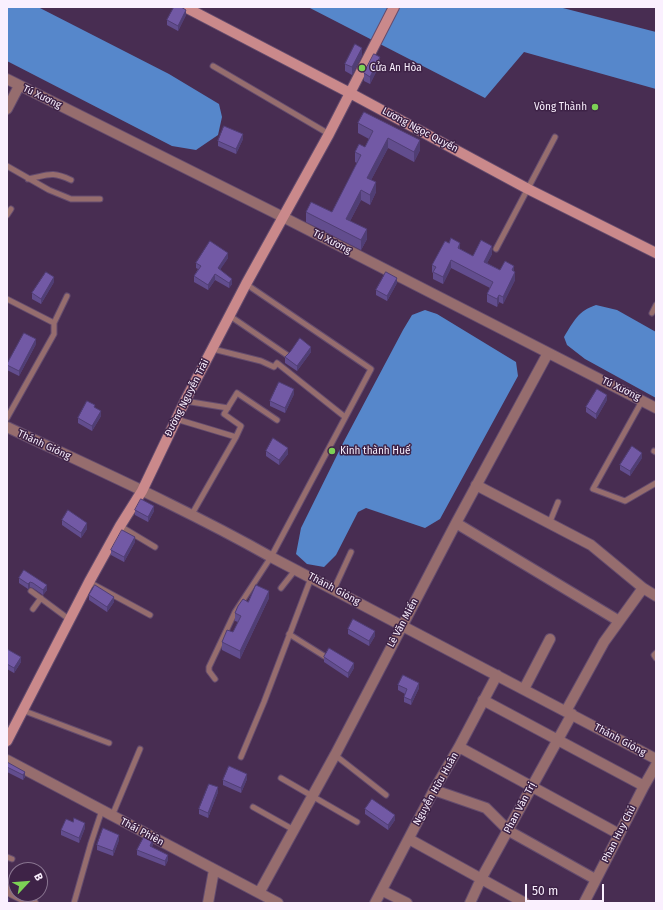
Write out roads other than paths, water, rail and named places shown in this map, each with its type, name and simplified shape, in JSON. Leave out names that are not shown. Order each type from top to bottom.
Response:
[{"type":"main road","name":"Lương Ngọc Quyến","points":[[185,7],[350,92],[528,189],[656,253]]},
{"type":"main road","name":"Đường Nguyễn Trãi","points":[[7,741],[89,582],[120,526],[142,491],[184,401],[213,349],[246,284],[329,134],[394,7]]},
{"type":"street","name":"Tú Xương","points":[[7,79],[283,217],[656,408]]},
{"type":"street","points":[[7,109],[19,86]]},
{"type":"street","name":"Lê Văn Miến","points":[[259,893],[335,755],[476,485],[548,353]]},
{"type":"street","name":"Thánh Gióng","points":[[7,427],[192,514],[656,759]]},
{"type":"street","points":[[476,485],[591,545],[643,588],[656,596]]},
{"type":"street","points":[[456,523],[619,621]]},
{"type":"street","name":"Phan Văn Trị","points":[[470,903],[481,879],[558,739],[569,713],[604,642],[643,588]]},
{"type":"street","points":[[524,689],[550,639]]},
{"type":"street","name":"Nguyễn Hữu Huân","points":[[375,903],[383,891],[434,790],[459,747],[497,675]]},
{"type":"street","points":[[483,700],[644,786]]},
{"type":"street","points":[[459,747],[619,834]]},
{"type":"street","name":"Thái Phiên","points":[[7,760],[278,903]]},
{"type":"street","name":"Phan Huy Chú","points":[[584,903],[595,879],[656,766]]},
{"type":"street","points":[[434,790],[486,808],[509,830],[595,879]]},
{"type":"street","points":[[409,839],[524,903]]},
{"type":"street","points":[[208,903],[214,870]]},
{"type":"street","points":[[7,890],[33,903]]},
{"type":"street","points":[[383,891],[406,903]]},
{"type":"lane","points":[[213,66],[329,134]]},
{"type":"lane","points":[[496,250],[556,137]]},
{"type":"lane","points":[[7,166],[49,190],[71,199],[100,199]]},
{"type":"lane","points":[[28,179],[59,174],[71,180]]},
{"type":"lane","points":[[7,215],[11,209]]},
{"type":"lane","points":[[215,679],[209,671],[209,667],[235,612],[271,557],[371,369],[246,284]]},
{"type":"lane","points":[[7,418],[54,334],[54,323],[67,296]]},
{"type":"lane","points":[[7,299],[54,323]]},
{"type":"lane","points":[[652,313],[656,305]]},
{"type":"lane","points":[[230,316],[287,355]]},
{"type":"lane","points":[[213,349],[261,361],[274,367],[277,363],[345,418]]},
{"type":"lane","points":[[192,514],[241,426],[224,414],[237,393],[277,420]]},
{"type":"lane","points":[[642,400],[593,488],[625,502],[656,483]]},
{"type":"lane","points":[[184,401],[228,408]]},
{"type":"lane","points":[[175,419],[236,436]]},
{"type":"lane","points":[[549,524],[558,502]]},
{"type":"lane","points":[[120,526],[155,547]]},
{"type":"lane","points":[[334,590],[351,552]]},
{"type":"lane","points":[[281,588],[296,569]]},
{"type":"lane","points":[[241,757],[264,702],[311,578]]},
{"type":"lane","points":[[89,582],[150,615]]},
{"type":"lane","points":[[32,591],[70,620]]},
{"type":"lane","points":[[32,609],[41,598]]},
{"type":"lane","points":[[289,634],[324,656]]},
{"type":"lane","points":[[656,653],[654,655],[656,658]]},
{"type":"lane","points":[[22,710],[109,743]]},
{"type":"lane","points":[[112,816],[140,749]]},
{"type":"lane","points":[[335,755],[386,795]]},
{"type":"lane","points":[[281,778],[357,822]]},
{"type":"lane","points":[[253,807],[294,830]]},
{"type":"lane","points":[[74,903],[102,810]]},
{"type":"water","points":[[7,7],[38,7],[169,74],[219,104],[222,117],[218,135],[196,150],[172,146],[7,61]]},
{"type":"water","points":[[308,7],[559,7],[656,32],[656,89],[524,52],[485,98]]},
{"type":"water","points":[[596,305],[617,310],[656,332],[656,398],[585,359],[567,345],[564,337],[574,321],[585,310]]},
{"type":"water","points":[[425,310],[437,314],[516,362],[518,376],[440,519],[425,528],[366,508],[358,512],[336,555],[324,567],[307,564],[296,554],[301,528],[342,445],[403,330],[412,315]]},
{"type":"place","name":"Cửa An Hòa","points":[[362,68]]},
{"type":"place","name":"Vòng Thành","points":[[595,107]]},
{"type":"place","name":"Kinh thành Huế","points":[[332,451]]}]
